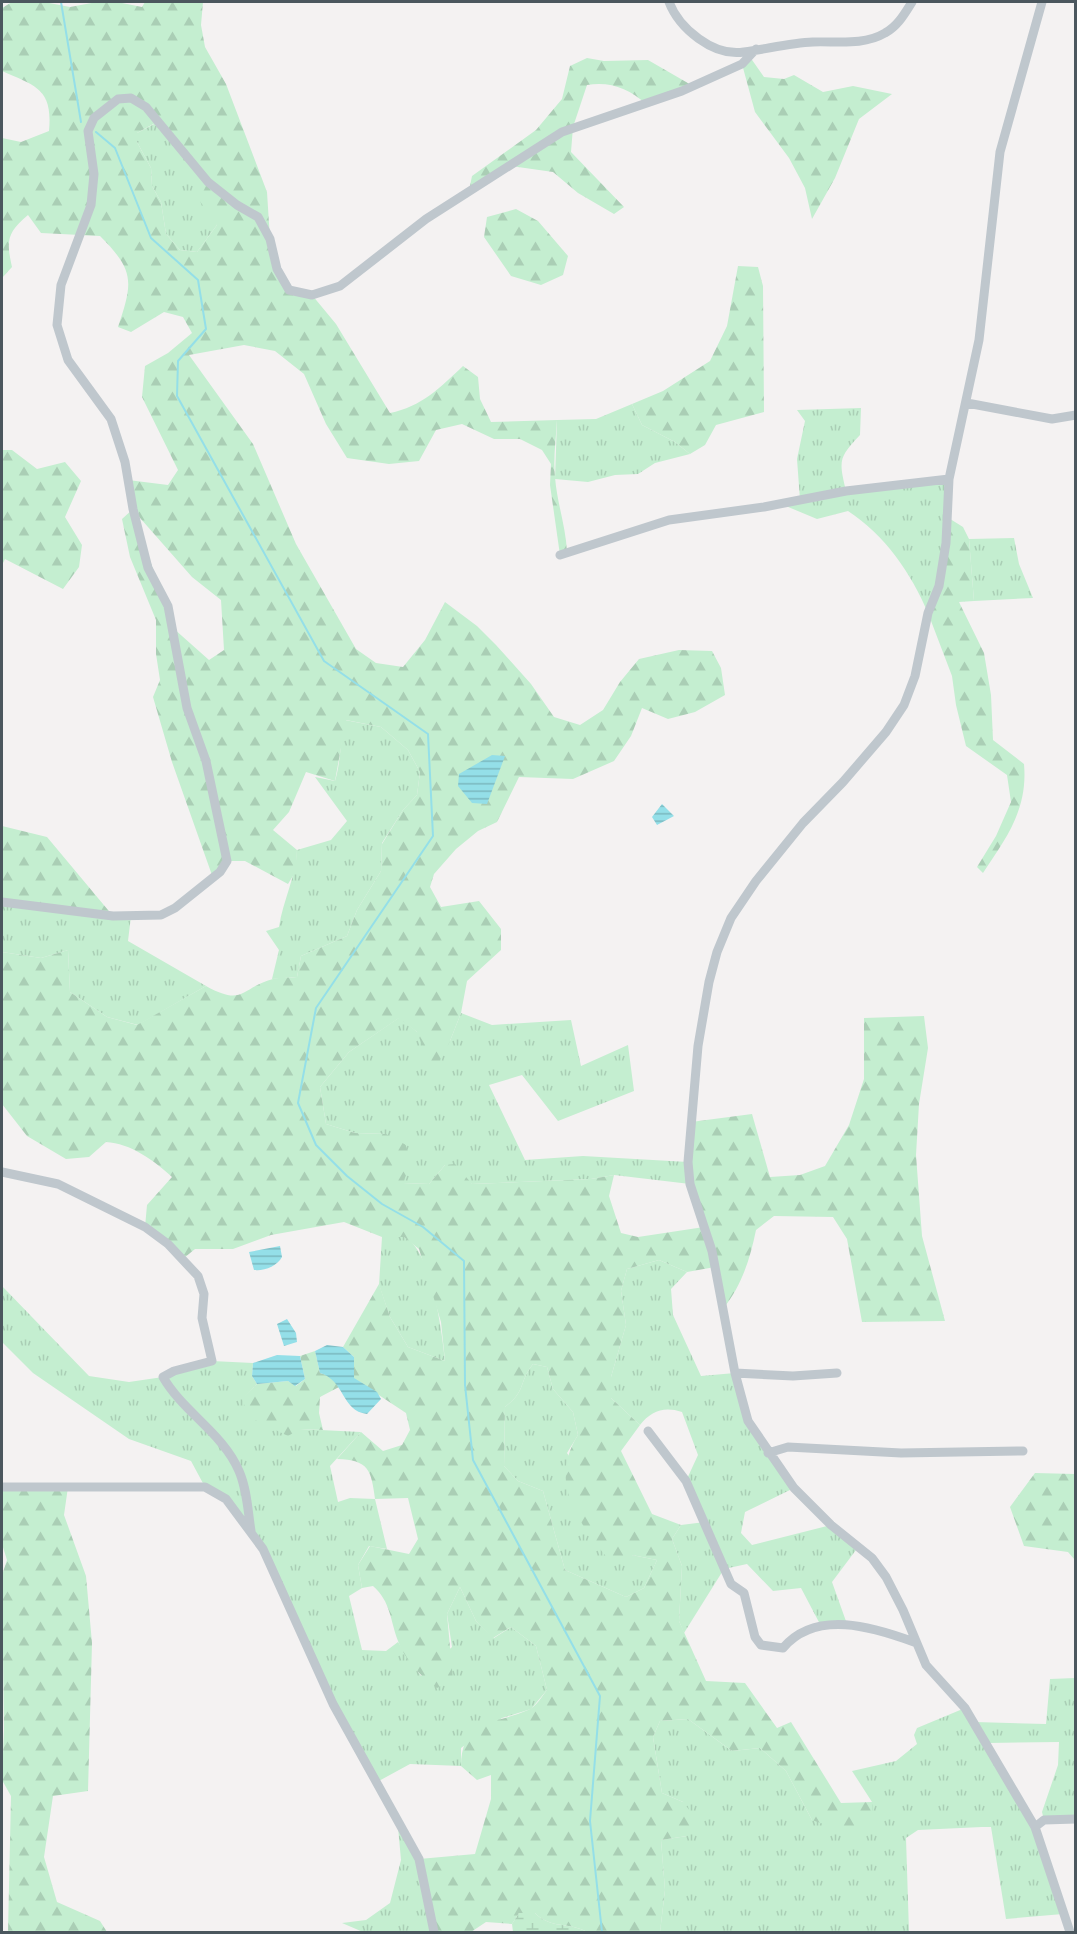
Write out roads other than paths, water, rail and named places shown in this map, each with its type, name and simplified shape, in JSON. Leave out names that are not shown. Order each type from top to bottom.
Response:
[{"type":"street","points":[[669,2],[683,27],[709,46],[742,53],[811,42],[858,42],[884,34],[897,24],[912,2]]},
{"type":"street","points":[[1042,2],[1000,152],[979,340],[949,479],[946,543],[939,586],[928,612],[915,676],[904,705],[886,732],[843,782],[803,823],[756,881],[731,918],[717,952],[709,982],[698,1046],[688,1162],[690,1184],[712,1251],[735,1373],[748,1421],[794,1488],[831,1525],[872,1558],[903,1610],[914,1642],[926,1665],[970,1715],[1035,1827],[1070,1932]]},
{"type":"street","points":[[2,902],[113,916],[160,915],[175,908],[220,872],[227,861],[206,761],[187,708],[168,606],[148,568],[124,462],[111,419],[68,360],[57,325],[61,285],[91,205],[94,174],[88,126],[94,118],[118,99],[131,99],[146,107],[208,182],[237,205],[258,217],[270,239],[277,269],[289,290],[312,295],[340,286],[426,219],[561,132],[682,91],[742,64],[756,49]]},
{"type":"street","points":[[967,403],[1052,419],[1076,415]]},
{"type":"street","points":[[560,555],[669,520],[764,507],[846,491],[949,479]]},
{"type":"street","points":[[2,1172],[57,1184],[145,1227],[184,1258],[198,1276],[204,1294],[202,1318],[212,1361],[174,1371],[163,1377],[171,1391],[223,1444],[240,1472],[251,1533]]},
{"type":"street","points":[[735,1373],[794,1376],[837,1373]]},
{"type":"street","points":[[648,1431],[686,1481],[730,1584],[744,1593],[755,1637],[761,1645],[783,1648],[794,1635],[821,1626],[847,1624],[880,1629],[914,1642]]},
{"type":"street","points":[[768,1453],[788,1447],[901,1453],[1023,1451]]},
{"type":"street","points":[[2,1487],[205,1487],[226,1498],[263,1549],[333,1704],[419,1859],[434,1932]]},
{"type":"street","points":[[1035,1827],[1044,1820],[1076,1819]]},
{"type":"water","points":[[492,755],[505,756],[487,804],[472,803],[458,786],[459,774]]},
{"type":"water","points":[[662,804],[674,816],[657,825],[652,817]]},
{"type":"water","points":[[280,1246],[282,1257],[277,1263],[266,1269],[254,1270],[249,1252]]},
{"type":"water","points":[[287,1319],[296,1333],[297,1342],[284,1346],[277,1324]]},
{"type":"water","points":[[327,1345],[343,1347],[354,1357],[354,1378],[377,1392],[381,1399],[367,1414],[352,1407],[334,1382],[320,1373],[315,1351]]},
{"type":"water","points":[[277,1355],[300,1356],[305,1379],[295,1386],[288,1381],[257,1384],[252,1376],[253,1363]]},
{"type":"waterway","points":[[61,2],[81,122]]},
{"type":"waterway","points":[[96,132],[115,148],[151,238],[198,280],[206,329],[178,361],[177,396],[324,661],[428,734],[433,836],[316,1008],[298,1103],[316,1145],[347,1176],[382,1204],[423,1227],[464,1261],[465,1385],[473,1460],[600,1696],[590,1821],[602,1932]]}]
